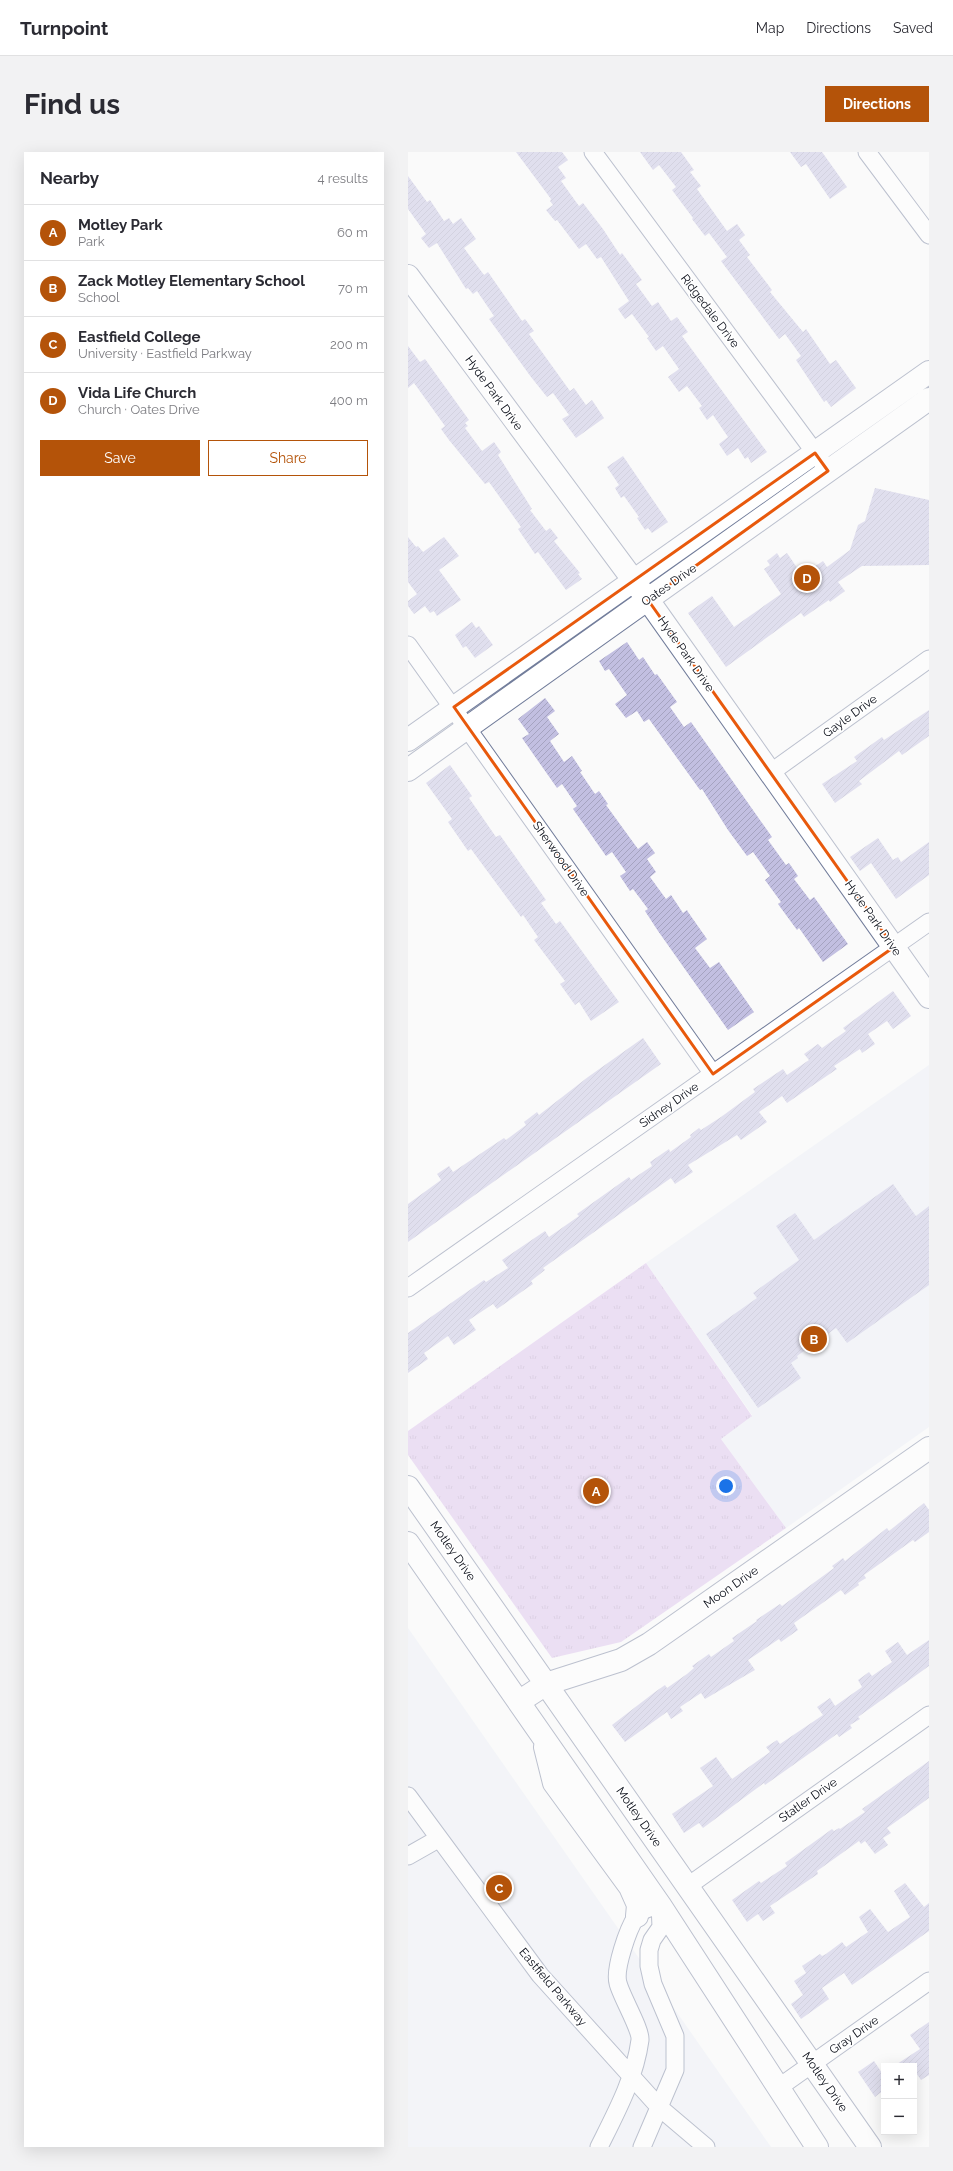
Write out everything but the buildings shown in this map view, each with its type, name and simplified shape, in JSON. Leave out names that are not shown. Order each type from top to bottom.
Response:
[{"type":"main road","name":"Hyde Park Drive","points":[[408,276],[648,600],[929,997]]},
{"type":"main road","name":"Oates Drive","points":[[408,740],[929,372]]},
{"type":"main road","name":"Oates Drive","points":[[408,770],[466,727],[648,600],[929,399]]},
{"type":"main road","name":"Moon Drive","points":[[520,1701],[546,1684],[621,1660],[649,1644],[929,1448]]},
{"type":"main road","name":"Motley Drive","points":[[408,1487],[870,2147]]},
{"type":"main road","points":[[408,1544],[520,1701],[660,1905],[817,2147]]},
{"type":"main road","points":[[542,1734],[554,1783],[630,1887],[638,1905],[637,1916]]},
{"type":"main road","points":[[660,1905],[688,1886]]},
{"type":"street","name":"Ridgedale Drive","points":[[593,152],[828,471]]},
{"type":"street","points":[[867,152],[929,235]]},
{"type":"street","name":"Sherwood Drive","points":[[408,645],[713,1074]]},
{"type":"street","name":"Gayle Drive","points":[[770,773],[929,659]]},
{"type":"street","name":"Sidney Drive","points":[[408,1288],[929,922]]},
{"type":"street","name":"Statler Drive","points":[[688,1886],[929,1715]]},
{"type":"street","name":"Eastfield Parkway","points":[[408,1796],[438,1839],[540,1975],[632,2075],[660,2108],[706,2147]]},
{"type":"street","points":[[408,1856],[438,1839]]},
{"type":"street","points":[[599,2147],[622,2102],[632,2075],[640,2038],[617,1982],[618,1960],[637,1916],[647,1908],[660,1905],[661,1928],[652,1940],[649,1950],[649,1966],[653,1984],[675,2036],[675,2070],[642,2147]]},
{"type":"street","name":"Gray Drive","points":[[778,2088],[929,1981]]},
{"type":"highlighted area","points":[[815,453],[828,471],[648,600],[894,947],[713,1074],[454,707]]},
{"type":"shaded area","points":[[929,1065],[929,1427],[786,1528],[721,1439],[752,1415],[646,1263]]},
{"type":"shaded area","points":[[408,1628],[771,2147],[408,2147]]},
{"type":"green space","points":[[646,1263],[752,1416],[721,1439],[786,1528],[621,1642],[552,1658],[408,1455],[408,1431]]},
{"type":"place","name":"Vida Life Church","points":[[807,578]]},
{"type":"place","name":"Zack Motley Elementary School","points":[[814,1339]]},
{"type":"place","name":"Motley Park","points":[[596,1491]]},
{"type":"place","name":"Eastfield College","points":[[499,1888]]}]
